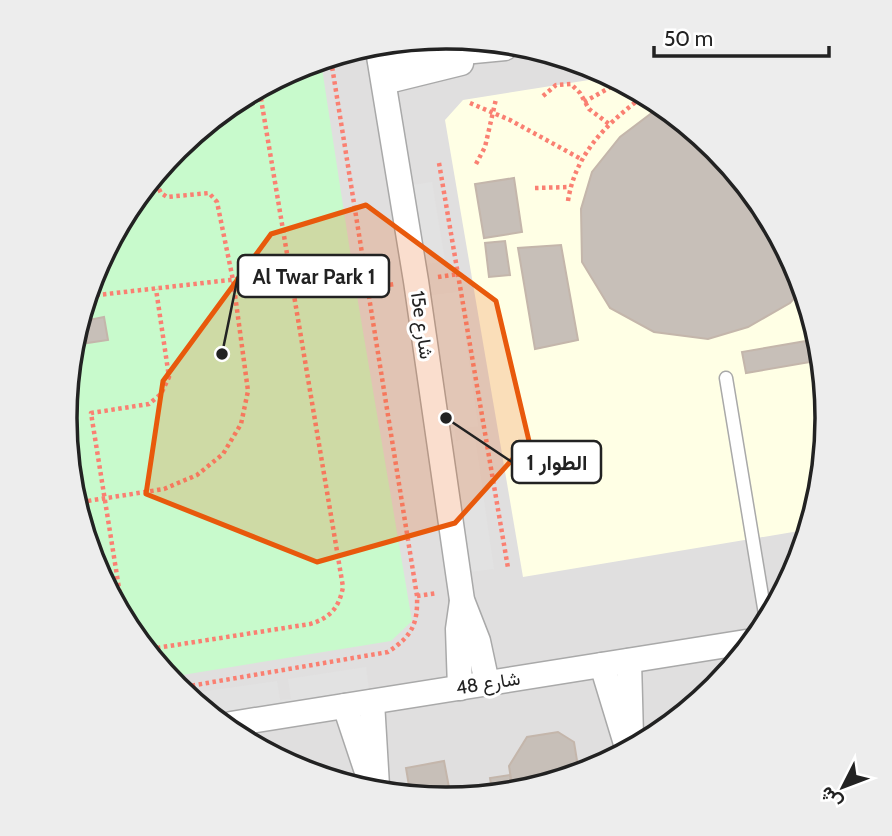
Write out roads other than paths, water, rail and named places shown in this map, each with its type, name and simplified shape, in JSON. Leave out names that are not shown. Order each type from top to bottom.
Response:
[{"type":"street","points":[[380,64],[454,65],[492,52]]},
{"type":"street","name":"15e شارع","points":[[380,64],[416,281],[462,600],[478,641],[486,683]]},
{"type":"street","name":"15e شارع","points":[[460,688],[458,629],[462,600]]},
{"type":"street","name":"شارع 48","points":[[238,723],[739,643]]},
{"type":"street","points":[[629,661],[629,739]]},
{"type":"street","points":[[602,665],[627,740]]},
{"type":"street","points":[[372,702],[377,780]]},
{"type":"street","points":[[345,706],[370,779]]},
{"type":"lane","points":[[726,378],[764,606]]},
{"type":"place","name":"Al Twar Park 1","points":[[222,354]]},
{"type":"place","name":"الطوار 1","points":[[446,418]]}]
